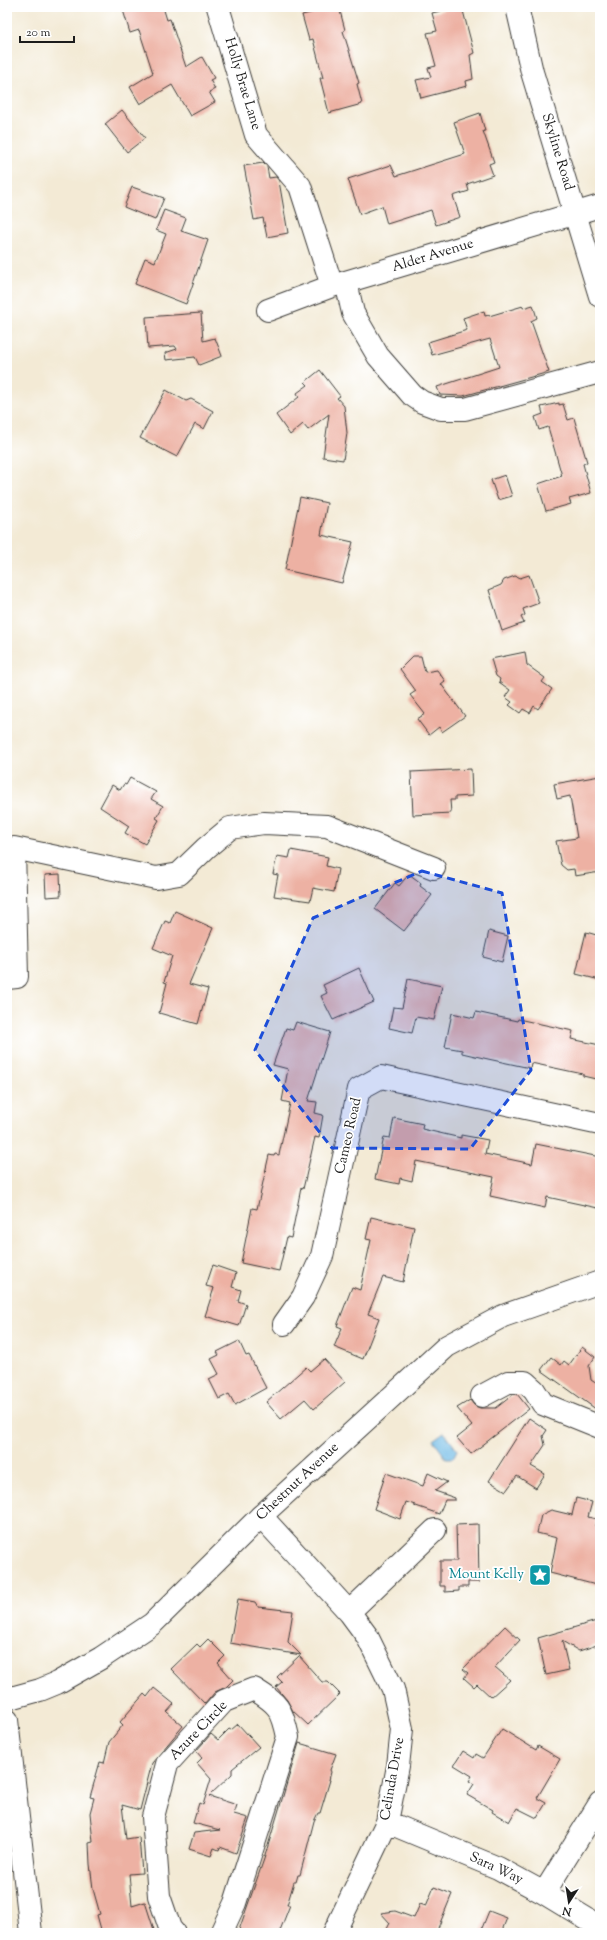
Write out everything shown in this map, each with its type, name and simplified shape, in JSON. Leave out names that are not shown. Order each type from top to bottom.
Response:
[{"type":"street","name":"Holly Brae Lane","points":[[218,7],[256,135],[300,186],[339,284],[353,313],[378,356],[392,374],[412,395],[422,402],[441,409],[465,409],[600,372]]},
{"type":"street","name":"Skyline Road","points":[[517,7],[532,72],[600,296]]},
{"type":"street","name":"Alder Avenue","points":[[268,310],[339,284],[600,206]]},
{"type":"street","points":[[7,978],[17,977],[14,848],[156,878],[179,874],[206,848],[230,828],[264,823],[327,826],[434,868]]},
{"type":"street","name":"Cameo Road","points":[[284,1324],[303,1297],[322,1256],[359,1089],[381,1077],[600,1124]]},
{"type":"street","name":"Chestnut Avenue","points":[[7,1699],[40,1690],[57,1683],[101,1658],[152,1624],[261,1516],[447,1346],[503,1316],[600,1282]]},
{"type":"street","points":[[482,1396],[508,1382],[526,1382],[534,1390],[543,1404],[600,1427]]},
{"type":"street","name":"Celinda Drive","points":[[261,1516],[349,1612],[367,1636],[393,1689],[402,1729],[398,1766],[387,1822],[334,1933]]},
{"type":"street","points":[[349,1612],[436,1530]]},
{"type":"street","name":"Azure Circle","points":[[174,1933],[170,1928],[159,1896],[153,1817],[167,1764],[224,1701],[254,1689],[275,1702],[284,1716],[288,1737],[234,1903],[221,1933]]},
{"type":"street","points":[[7,1720],[32,1933]]},
{"type":"street","points":[[544,1893],[600,1803]]},
{"type":"street","name":"Sara Way","points":[[387,1822],[498,1868],[544,1893],[600,1927]]},
{"type":"highlighted area","points":[[422,871],[502,893],[531,1070],[470,1149],[332,1148],[255,1050],[313,918]]},
{"type":"water","points":[[444,1432],[457,1450],[453,1458],[446,1458],[433,1440]]},
{"type":"building","points":[[134,7],[163,7],[167,20],[170,19],[186,67],[202,57],[214,78],[210,80],[215,89],[209,92],[215,102],[190,116],[172,85],[140,104],[130,87],[153,73],[139,30],[130,33],[123,10]]},
{"type":"building","points":[[339,7],[345,30],[343,31],[359,83],[357,84],[362,104],[329,113],[320,78],[323,78],[313,39],[309,40],[302,15]]},
{"type":"building","points":[[462,7],[474,53],[470,55],[473,79],[466,81],[467,86],[421,98],[416,80],[431,77],[428,68],[436,66],[427,33],[437,31],[432,13]]},
{"type":"building","points":[[122,110],[145,138],[127,152],[105,124]]},
{"type":"building","points":[[480,113],[485,131],[483,131],[494,162],[489,164],[493,175],[467,184],[469,191],[453,196],[460,217],[436,225],[431,210],[387,224],[382,206],[360,214],[348,179],[391,165],[396,176],[465,154],[454,122]]},
{"type":"building","points":[[263,163],[267,167],[269,178],[276,177],[279,181],[288,233],[267,237],[263,218],[254,220],[244,166]]},
{"type":"building","points":[[132,187],[164,198],[155,220],[124,207]]},
{"type":"building","points":[[164,210],[186,218],[181,231],[208,240],[186,304],[135,284],[145,258],[155,262],[166,234],[156,230]]},
{"type":"building","points":[[533,305],[537,318],[531,321],[549,372],[463,396],[440,395],[437,387],[499,367],[490,339],[432,355],[428,342],[467,330],[463,318],[484,311],[485,316],[489,316],[523,306],[523,308]]},
{"type":"building","points":[[201,313],[203,341],[215,338],[222,356],[199,365],[195,357],[166,360],[165,353],[177,349],[175,346],[148,348],[146,317]]},
{"type":"building","points":[[320,370],[340,396],[337,398],[344,406],[347,433],[343,460],[323,457],[329,414],[308,430],[303,424],[290,435],[276,415],[299,397],[297,393],[308,385],[305,382]]},
{"type":"building","points":[[166,390],[186,401],[191,399],[213,411],[204,429],[195,424],[177,457],[140,438]]},
{"type":"building","points":[[559,403],[559,405],[563,404],[568,420],[574,418],[587,462],[583,464],[591,493],[569,499],[571,504],[546,511],[538,484],[562,476],[548,427],[539,430],[535,417],[543,414],[541,407]]},
{"type":"building","points":[[505,475],[512,496],[498,500],[491,480]]},
{"type":"building","points":[[300,497],[327,503],[321,535],[353,542],[342,583],[285,570]]},
{"type":"building","points":[[529,575],[539,603],[523,609],[525,615],[521,617],[524,623],[502,631],[489,590],[501,585],[504,580],[515,576],[520,578]]},
{"type":"building","points":[[525,652],[527,665],[545,678],[542,682],[552,689],[538,709],[534,706],[530,713],[523,709],[520,713],[509,705],[512,702],[505,697],[510,690],[499,682],[500,679],[496,676],[491,659]]},
{"type":"building","points":[[413,656],[421,656],[425,672],[437,670],[445,681],[441,684],[465,716],[442,732],[439,727],[429,735],[417,719],[425,714],[410,695],[416,691],[400,669]]},
{"type":"building","points":[[471,769],[472,796],[455,797],[455,800],[450,800],[451,813],[413,815],[411,772]]},
{"type":"building","points":[[600,776],[600,872],[575,876],[574,869],[567,870],[561,865],[556,841],[577,838],[570,796],[557,799],[554,784]]},
{"type":"building","points":[[130,778],[156,792],[151,799],[163,806],[156,818],[159,820],[145,844],[125,833],[129,826],[100,807],[112,785],[120,790],[124,784],[126,785]]},
{"type":"building","points":[[291,850],[328,857],[326,866],[338,869],[334,892],[313,888],[310,901],[274,896],[278,875],[273,874],[277,856],[289,858]]},
{"type":"building","points":[[60,874],[61,896],[46,897],[45,875]]},
{"type":"building","points":[[409,874],[421,883],[420,886],[432,895],[404,931],[375,909],[395,883],[399,886]]},
{"type":"building","points":[[175,911],[213,928],[189,984],[208,989],[198,1024],[159,1013],[167,983],[164,982],[172,956],[153,948],[165,921],[170,923]]},
{"type":"building","points":[[489,931],[508,936],[502,962],[483,957]]},
{"type":"building","points":[[586,932],[600,936],[600,980],[576,974]]},
{"type":"building","points":[[359,968],[374,1002],[333,1020],[321,996],[327,993],[323,985]]},
{"type":"building","points":[[408,979],[442,986],[434,1020],[416,1017],[412,1033],[389,1028],[393,1007],[402,1008]]},
{"type":"building","points":[[476,1012],[517,1021],[518,1019],[573,1031],[571,1039],[600,1045],[600,1080],[583,1076],[583,1074],[531,1063],[530,1068],[462,1053],[462,1050],[445,1047],[452,1013],[474,1018]]},
{"type":"building","points":[[296,1022],[330,1032],[308,1101],[317,1102],[315,1113],[323,1115],[319,1138],[315,1137],[303,1189],[301,1188],[291,1238],[287,1237],[279,1271],[241,1263],[252,1208],[257,1209],[269,1155],[279,1155],[290,1103],[282,1101],[288,1069],[273,1065],[286,1028],[293,1030]]},
{"type":"building","points":[[394,1118],[423,1124],[422,1129],[461,1138],[461,1135],[488,1140],[485,1154],[532,1164],[536,1144],[600,1157],[600,1197],[598,1208],[547,1197],[545,1208],[490,1196],[494,1177],[416,1161],[412,1181],[400,1178],[399,1184],[375,1179],[384,1137],[390,1138]]},
{"type":"building","points":[[371,1217],[414,1227],[403,1282],[383,1277],[368,1314],[379,1318],[363,1359],[334,1347],[342,1328],[337,1326],[352,1287],[360,1290],[371,1240],[366,1239]]},
{"type":"building","points":[[213,1265],[236,1273],[232,1287],[241,1290],[238,1301],[246,1304],[239,1326],[205,1316],[214,1288],[206,1286]]},
{"type":"building","points":[[239,1341],[246,1356],[249,1355],[266,1388],[235,1405],[229,1394],[219,1399],[209,1379],[219,1374],[211,1359],[219,1355],[217,1352]]},
{"type":"building","points":[[582,1347],[595,1357],[589,1366],[591,1380],[600,1386],[600,1412],[541,1370],[551,1357],[561,1365],[564,1361],[569,1365]]},
{"type":"building","points":[[324,1359],[345,1382],[314,1409],[305,1399],[281,1419],[266,1402],[306,1367],[310,1371]]},
{"type":"building","points":[[514,1394],[517,1394],[529,1409],[471,1454],[457,1438],[472,1426],[457,1408],[470,1400],[475,1406],[480,1408],[496,1408]]},
{"type":"building","points":[[529,1418],[547,1430],[543,1436],[545,1445],[531,1466],[545,1474],[536,1488],[517,1476],[506,1491],[489,1481]]},
{"type":"building","points":[[386,1473],[423,1486],[428,1473],[447,1482],[435,1491],[455,1498],[455,1500],[445,1500],[439,1514],[416,1506],[415,1507],[415,1505],[406,1502],[400,1519],[374,1509]]},
{"type":"building","points":[[576,1498],[592,1502],[588,1517],[596,1519],[595,1526],[600,1527],[600,1586],[550,1573],[557,1538],[537,1533],[541,1515],[551,1510],[572,1515]]},
{"type":"building","points":[[478,1524],[479,1582],[468,1582],[468,1587],[459,1587],[459,1591],[445,1592],[445,1586],[440,1586],[440,1561],[457,1561],[456,1525]]},
{"type":"building","points":[[238,1599],[255,1602],[258,1607],[293,1611],[288,1642],[301,1655],[230,1643]]},
{"type":"building","points":[[600,1620],[600,1644],[579,1651],[562,1641],[569,1670],[546,1675],[538,1638]]},
{"type":"building","points":[[505,1626],[520,1640],[495,1667],[510,1680],[491,1697],[477,1684],[474,1687],[464,1678],[468,1673],[463,1669]]},
{"type":"building","points":[[208,1639],[225,1656],[218,1663],[233,1680],[226,1687],[215,1692],[205,1704],[171,1669],[197,1644],[200,1647]]},
{"type":"building","points":[[299,1656],[322,1682],[328,1682],[340,1694],[308,1725],[293,1711],[287,1700],[276,1687],[282,1682],[277,1677]]},
{"type":"building","points":[[154,1688],[174,1704],[167,1712],[183,1726],[152,1763],[140,1810],[122,1805],[126,1839],[139,1837],[142,1873],[129,1874],[132,1906],[145,1902],[155,1933],[102,1933],[97,1915],[100,1914],[93,1889],[90,1864],[89,1843],[93,1842],[90,1813],[94,1798],[90,1797],[100,1762],[104,1763],[109,1742],[123,1725],[120,1722],[144,1694],[147,1697]]},
{"type":"building","points":[[238,1724],[259,1747],[232,1769],[232,1774],[209,1796],[237,1805],[234,1814],[248,1818],[236,1853],[220,1847],[219,1850],[214,1848],[211,1856],[189,1849],[194,1833],[220,1830],[193,1823],[199,1803],[203,1805],[211,1779],[197,1763],[202,1758],[196,1751],[211,1734],[218,1740],[229,1729],[231,1730]]},
{"type":"building","points":[[502,1729],[536,1750],[538,1746],[560,1759],[537,1798],[546,1803],[537,1818],[517,1808],[509,1822],[492,1812],[493,1810],[467,1795],[474,1784],[469,1781],[472,1776],[454,1765],[463,1751],[474,1758],[476,1754],[483,1758]]},
{"type":"building","points":[[299,1743],[336,1754],[330,1770],[330,1780],[320,1813],[318,1813],[314,1821],[300,1875],[298,1875],[296,1882],[294,1882],[287,1905],[290,1905],[279,1933],[238,1933],[264,1859]]},
{"type":"building","points":[[434,1887],[452,1894],[438,1928],[449,1933],[385,1933],[390,1923],[381,1913],[395,1911],[414,1918],[420,1904],[426,1906]]},
{"type":"building","points":[[489,1911],[507,1918],[501,1933],[480,1933]]},
{"type":"place","name":"Mount Kelly","points":[[540,1575]]}]
